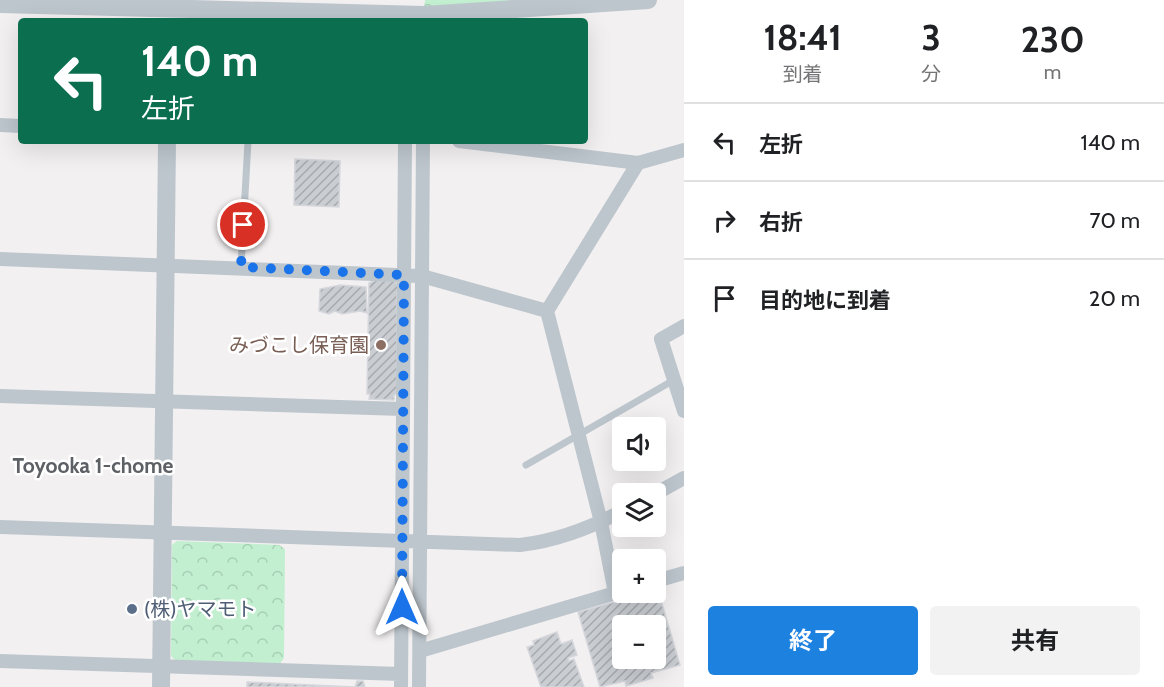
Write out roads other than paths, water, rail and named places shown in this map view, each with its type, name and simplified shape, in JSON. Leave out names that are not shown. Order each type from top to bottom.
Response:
[{"type":"street","points":[[0,4],[405,18],[424,12],[648,0]]},
{"type":"street","points":[[0,125],[18,126]]},
{"type":"street","points":[[162,687],[167,144]]},
{"type":"street","points":[[0,661],[401,680],[405,144]]},
{"type":"street","points":[[419,687],[423,144]]},
{"type":"street","points":[[483,144],[638,163],[684,150]]},
{"type":"street","points":[[612,565],[547,311],[638,163]]},
{"type":"street","points":[[0,259],[422,276],[547,311]]},
{"type":"street","points":[[684,326],[661,339],[684,411]]},
{"type":"street","points":[[0,396],[402,409]]},
{"type":"street","points":[[666,488],[684,478]]},
{"type":"street","points":[[0,527],[520,545],[533,544],[612,516]]},
{"type":"street","points":[[666,578],[684,573]]},
{"type":"street","points":[[420,651],[612,594]]},
{"type":"lane","points":[[241,267],[248,144]]},
{"type":"lane","points":[[526,465],[674,380]]},
{"type":"place","name":"みづこし保育園","points":[[381,345]]},
{"type":"place","name":"(株)ヤマモト","points":[[132,609]]},
{"type":"district","name":"Toyooka 1-chome","points":[[93,466]]}]
